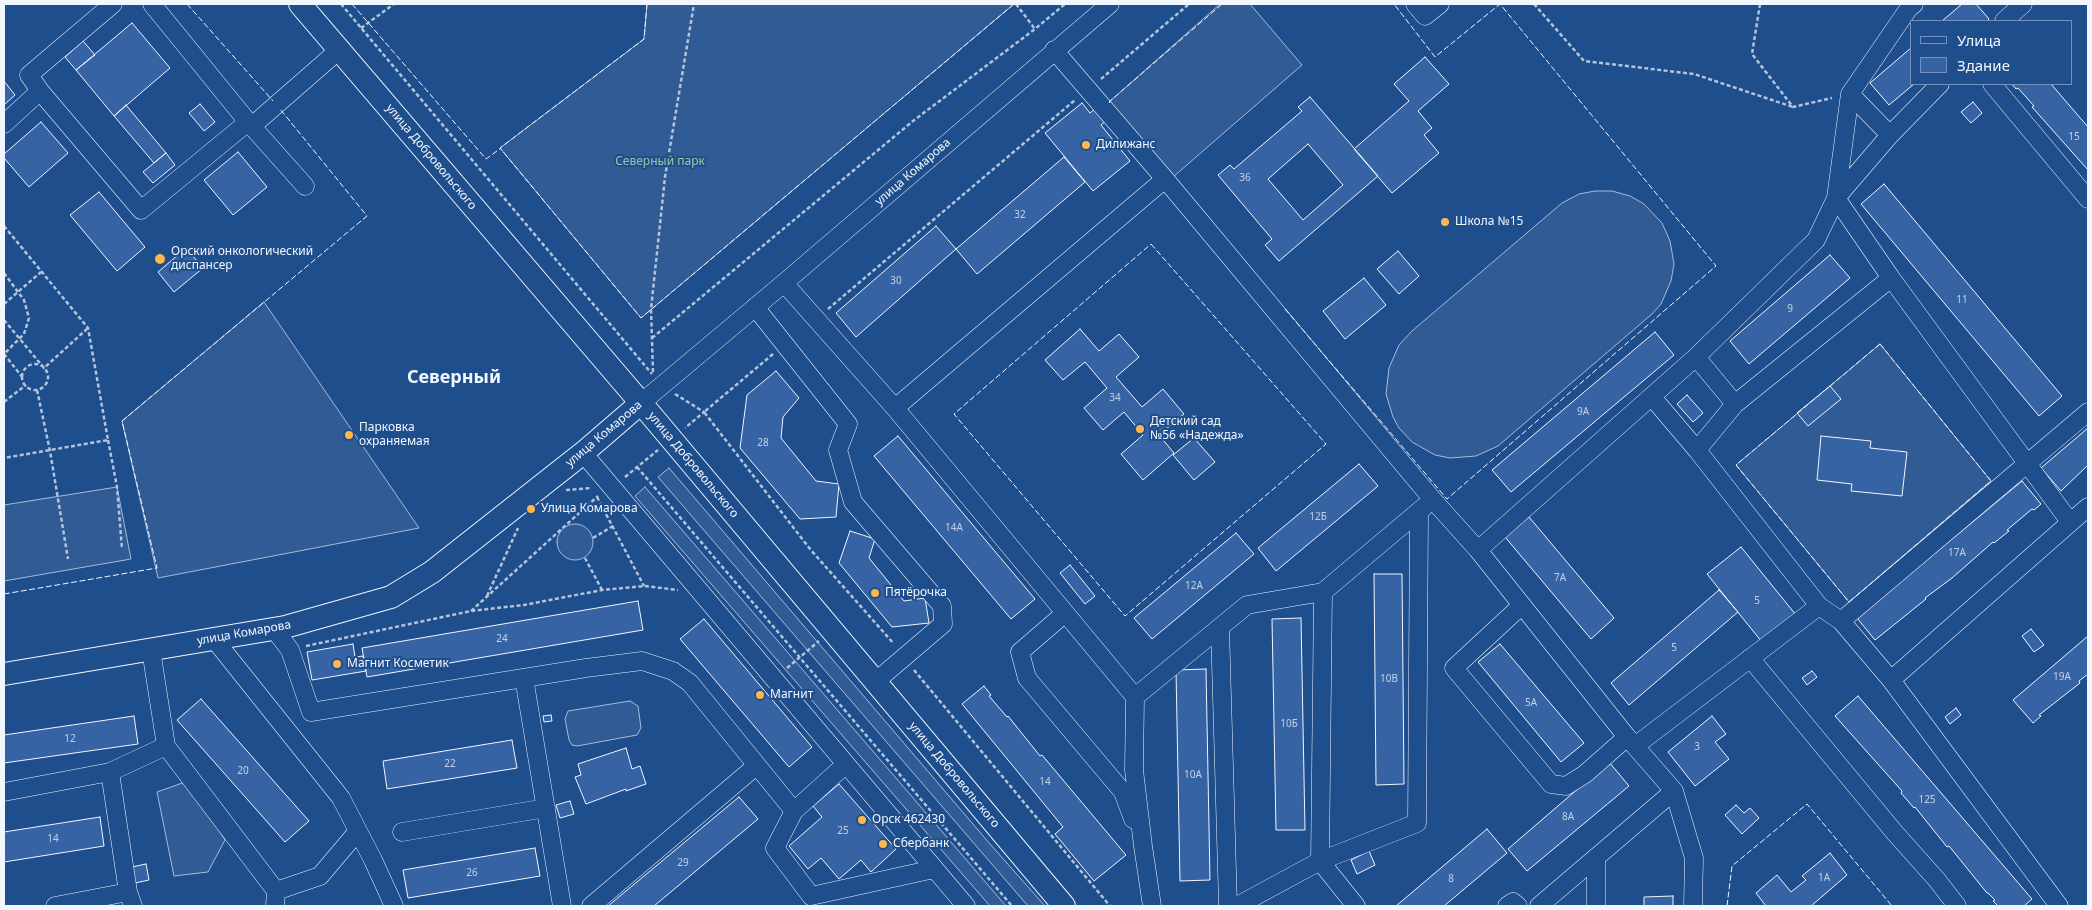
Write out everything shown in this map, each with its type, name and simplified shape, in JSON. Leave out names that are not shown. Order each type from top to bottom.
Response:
[{"type":"main road","name":"улица Добровольского","points":[[300,4],[641,403],[1064,906]]},
{"type":"main road","name":"улица Комарова","points":[[4,674],[274,629],[391,597],[432,572],[583,453],[641,403]]},
{"type":"street","points":[[113,4],[29,75],[40,91],[141,210],[340,50]]},
{"type":"street","points":[[152,4],[250,124],[304,186]]},
{"type":"street","name":"улица Комарова","points":[[641,403],[1110,4]]},
{"type":"street","points":[[1415,4],[1426,16],[1440,4]]},
{"type":"street","points":[[1910,5],[1850,94],[1836,198],[2026,464],[2070,522]]},
{"type":"street","points":[[2005,20],[2019,5]]},
{"type":"street","points":[[1054,50],[1165,179],[1433,500],[1478,550],[1521,606],[1674,791],[1694,858],[1693,906]]},
{"type":"street","points":[[1478,550],[1696,357],[1816,240],[1836,198],[1890,135],[1939,85]]},
{"type":"street","points":[[1993,85],[2088,199]]},
{"type":"street","points":[[4,124],[40,91]]},
{"type":"street","points":[[1850,94],[1890,135]]},
{"type":"street","points":[[895,408],[1165,179]]},
{"type":"street","points":[[1697,450],[1735,404],[1892,278]]},
{"type":"street","points":[[784,283],[895,408],[1064,614],[1135,697],[1134,770],[1142,846],[1152,906]]},
{"type":"street","points":[[755,307],[848,424],[838,450],[853,502],[942,606],[942,624],[875,682]]},
{"type":"street","points":[[1696,357],[1735,404]]},
{"type":"street","points":[[1652,397],[1697,450],[1819,606],[1841,621],[1891,680],[2059,906]]},
{"type":"street","points":[[1841,621],[2088,412]]},
{"type":"street","points":[[583,453],[966,906]]},
{"type":"street","points":[[1135,697],[1247,605],[1323,592],[1433,500]]},
{"type":"street","points":[[1891,680],[2088,507]]},
{"type":"street","points":[[1237,906],[1320,861],[1417,823],[1419,512]]},
{"type":"street","points":[[1323,592],[1320,861],[1356,906]]},
{"type":"street","points":[[1521,606],[1454,668],[1551,784],[1566,786],[1750,658],[1819,606]]},
{"type":"street","points":[[1064,614],[1020,652],[1027,678],[1123,792],[1142,846]]},
{"type":"street","points":[[1220,627],[1228,906]]},
{"type":"street","points":[[274,629],[290,650],[311,712],[642,661],[673,671],[690,683],[794,811]]},
{"type":"street","points":[[214,639],[341,798],[394,906]]},
{"type":"street","points":[[151,650],[166,746],[275,899],[320,876],[358,831]]},
{"type":"street","points":[[1750,658],[1957,906]]},
{"type":"street","points":[[524,678],[562,906]]},
{"type":"street","points":[[4,792],[110,772],[166,746]]},
{"type":"street","points":[[846,764],[794,811],[775,848],[810,896],[934,868]]},
{"type":"street","points":[[590,906],[756,766]]},
{"type":"street","points":[[55,906],[131,899],[110,772]]},
{"type":"street","points":[[1539,906],[1674,791]]},
{"type":"street","points":[[402,832],[546,808]]},
{"type":"street","points":[[1596,857],[1596,906]]},
{"type":"street","points":[[1507,906],[1513,902],[1518,906]]},
{"type":"path","points":[[341,4],[654,375],[651,309],[665,177],[694,4]]},
{"type":"path","points":[[362,28],[394,4]]},
{"type":"path","points":[[1016,4],[1035,29]]},
{"type":"path","points":[[652,338],[913,121],[1035,29],[1065,4]]},
{"type":"path","points":[[1534,4],[1584,60],[1694,74],[1793,107],[1850,94]]},
{"type":"path","points":[[1760,4],[1752,54],[1793,107]]},
{"type":"path","points":[[4,226],[88,328],[117,487],[122,549]]},
{"type":"path","points":[[4,304],[41,272]]},
{"type":"path","points":[[4,273],[26,304],[28,318],[26,331],[4,354],[23,378],[26,385],[37,390]]},
{"type":"path","points":[[4,320],[48,375],[46,383],[37,390]]},
{"type":"path","points":[[44,368],[88,328]]},
{"type":"path","points":[[23,378],[25,369],[28,366],[37,364],[44,368]]},
{"type":"path","points":[[4,402],[26,385]]},
{"type":"path","points":[[662,385],[704,412]]},
{"type":"path","points":[[37,390],[50,450],[68,559]]},
{"type":"path","points":[[4,458],[108,440]]},
{"type":"path","points":[[637,467],[1012,906]]},
{"type":"path","points":[[560,490],[612,487]]},
{"type":"path","points":[[472,611],[597,497],[612,487]]},
{"type":"path","points":[[597,497],[644,586]]},
{"type":"path","points":[[487,598],[520,525]]},
{"type":"path","points":[[593,538],[613,526]]},
{"type":"path","points":[[585,558],[602,590]]},
{"type":"path","points":[[290,650],[472,611],[524,605],[602,590],[644,586],[701,592]]},
{"type":"path","points":[[774,679],[832,630]]},
{"type":"shaded area","name":"Северный парк","points":[[647,4],[1014,4],[641,318],[500,148],[644,39]]},
{"type":"shaded area","points":[[1220,4],[1250,4],[1302,65],[1173,177],[1109,102]]},
{"type":"shaded area","points":[[1595,191],[1612,191],[1630,196],[1644,204],[1662,223],[1670,241],[1674,264],[1671,281],[1661,304],[1652,314],[1498,446],[1476,456],[1450,458],[1435,455],[1412,442],[1399,428],[1393,417],[1386,394],[1389,368],[1399,345],[1412,331],[1562,203],[1579,194]]},
{"type":"shaded area","points":[[264,302],[419,528],[158,578],[122,421]]},
{"type":"shaded area","points":[[1880,344],[1991,481],[1849,602],[1736,465]]},
{"type":"shaded area","points":[[669,468],[1045,906],[1028,906],[658,477]]},
{"type":"shaded area","points":[[117,487],[131,559],[4,581],[4,505]]},
{"type":"shaded area","points":[[645,487],[1006,906],[990,906],[635,496]]},
{"type":"shaded area","points":[[575,524],[582,525],[588,529],[592,535],[592,549],[588,555],[582,559],[575,560],[568,559],[562,555],[558,549],[557,542],[558,535],[562,529],[568,525]]},
{"type":"shaded area","points":[[630,701],[638,706],[641,728],[637,735],[577,746],[572,745],[569,740],[565,719],[568,711]]},
{"type":"shaded area","points":[[188,781],[225,840],[208,872],[174,876],[157,792]]},
{"type":"building","points":[[1962,4],[1976,4],[1989,19],[1988,20],[1943,20]]},
{"type":"building","points":[[132,23],[170,68],[114,116],[76,70]]},
{"type":"building","points":[[83,41],[95,55],[76,70],[65,57]]},
{"type":"building","points":[[1910,49],[1910,85],[1913,85],[1889,105],[1870,83]]},
{"type":"building","points":[[1425,57],[1449,84],[1418,111],[1432,128],[1424,135],[1439,153],[1392,193],[1354,149],[1409,101],[1394,84]]},
{"type":"building","points":[[4,81],[15,95],[4,105]]},
{"type":"building","points":[[2013,85],[2052,85],[2088,127],[2088,170],[2032,107],[2034,106],[2018,88],[2016,89]]},
{"type":"building","points":[[1310,97],[1378,176],[1279,261],[1265,245],[1272,239],[1218,175],[1230,165],[1234,169],[1302,111],[1298,107]],"holes":[[[1308,144],[1343,185],[1303,220],[1268,179]]]},
{"type":"building","points":[[1973,102],[1982,113],[1971,123],[1961,112]]},
{"type":"building","name":"Дилижанс","points":[[1082,103],[1090,113],[1096,108],[1107,120],[1101,125],[1130,161],[1093,191],[1045,133]]},
{"type":"building","points":[[200,104],[215,122],[204,131],[189,113]]},
{"type":"building","points":[[126,105],[166,153],[154,163],[114,116]]},
{"type":"building","points":[[41,122],[68,153],[29,187],[4,158],[4,154]]},
{"type":"building","points":[[238,152],[267,187],[233,215],[204,180]]},
{"type":"building","points":[[166,153],[175,165],[153,183],[143,172]]},
{"type":"building","points":[[1064,157],[1085,182],[977,274],[956,249]]},
{"type":"building","points":[[1884,184],[2062,396],[2039,416],[1861,204]]},
{"type":"building","points":[[99,192],[145,247],[117,271],[70,215]]},
{"type":"building","points":[[936,226],[956,249],[856,337],[836,313]]},
{"type":"building","points":[[186,248],[203,268],[174,292],[158,272]]},
{"type":"building","points":[[1398,251],[1419,276],[1399,294],[1377,269]]},
{"type":"building","points":[[1830,255],[1850,278],[1749,364],[1730,341]]},
{"type":"building","points":[[1364,278],[1386,305],[1345,339],[1323,311]]},
{"type":"building","points":[[1080,329],[1099,351],[1119,334],[1139,357],[1116,377],[1142,407],[1163,389],[1184,414],[1159,435],[1174,453],[1143,480],[1121,454],[1143,435],[1124,412],[1103,430],[1084,408],[1107,388],[1085,362],[1063,380],[1045,360]]},
{"type":"building","points":[[1655,332],[1674,355],[1511,492],[1492,470]]},
{"type":"building","points":[[776,371],[799,398],[783,417],[781,438],[816,481],[839,484],[836,517],[800,519],[740,448],[747,395]]},
{"type":"building","points":[[1830,386],[1841,399],[1808,426],[1797,413]]},
{"type":"building","points":[[1687,395],[1703,413],[1693,422],[1677,404]]},
{"type":"building","points":[[2088,428],[2088,465],[2061,491],[2041,468]]},
{"type":"building","points":[[898,436],[1035,599],[1011,619],[874,456]]},
{"type":"building","points":[[1821,436],[1871,441],[1870,448],[1907,452],[1902,496],[1851,491],[1852,484],[1817,480]]},
{"type":"building","points":[[1194,438],[1215,462],[1194,480],[1173,455]]},
{"type":"building","points":[[1359,464],[1378,486],[1276,571],[1258,548]]},
{"type":"building","points":[[2022,481],[2041,504],[2034,510],[2032,509],[2007,530],[2009,531],[1993,542],[1875,640],[1857,618]]},
{"type":"building","points":[[1529,517],[1614,618],[1591,639],[1505,537]]},
{"type":"building","points":[[850,531],[875,539],[869,558],[904,601],[925,598],[929,623],[892,627],[839,563]]},
{"type":"building","points":[[1236,533],[1254,554],[1152,639],[1134,618]]},
{"type":"building","points":[[1741,547],[1796,615],[1762,642],[1707,574]]},
{"type":"building","points":[[1070,565],[1095,596],[1085,604],[1060,573]]},
{"type":"building","points":[[1374,574],[1402,574],[1404,784],[1376,785]]},
{"type":"building","points":[[1719,590],[1738,612],[1629,705],[1611,683]]},
{"type":"building","points":[[638,601],[643,630],[367,677],[362,648]]},
{"type":"building","points":[[1301,618],[1305,830],[1276,830],[1272,619]]},
{"type":"building","points":[[704,619],[812,747],[789,767],[680,639]]},
{"type":"building","points":[[2031,629],[2044,645],[2034,652],[2022,636]]},
{"type":"building","points":[[2088,636],[2088,674],[2079,681],[2080,683],[2039,715],[2041,716],[2033,723],[2013,700]]},
{"type":"building","name":"Магнит Косметик","points":[[353,644],[355,657],[363,656],[366,671],[312,680],[307,652]]},
{"type":"building","points":[[1500,644],[1584,743],[1561,762],[1478,662]]},
{"type":"building","points":[[1206,669],[1210,880],[1180,881],[1176,670]]},
{"type":"building","points":[[1812,671],[1817,677],[1807,685],[1802,678]]},
{"type":"building","points":[[984,686],[991,695],[989,696],[1008,716],[1040,756],[1042,755],[1126,855],[1094,881],[1055,834],[1063,827],[962,704]]},
{"type":"building","points":[[1858,696],[2032,899],[2024,906],[1998,906],[1993,901],[1995,900],[1987,893],[1949,846],[1947,847],[1915,807],[1901,793],[1902,791],[1835,716]]},
{"type":"building","points":[[201,699],[309,821],[285,842],[177,720]]},
{"type":"building","points":[[1956,708],[1961,715],[1950,724],[1945,717]]},
{"type":"building","points":[[551,715],[552,721],[544,722],[543,716]]},
{"type":"building","points":[[134,716],[138,744],[4,763],[4,735]]},
{"type":"building","points":[[1712,716],[1726,734],[1715,742],[1729,759],[1695,786],[1668,752]]},
{"type":"building","points":[[512,740],[517,768],[387,789],[383,761]]},
{"type":"building","points":[[626,748],[632,769],[640,766],[646,784],[626,791],[626,789],[586,804],[575,777],[581,775],[578,764]]},
{"type":"building","points":[[1609,762],[1629,786],[1527,871],[1508,849]]},
{"type":"building","points":[[839,784],[896,849],[871,872],[861,860],[839,879],[821,858],[808,869],[789,846],[822,817],[813,806]]},
{"type":"building","points":[[739,797],[758,819],[654,906],[608,906]]},
{"type":"building","points":[[570,801],[574,814],[560,818],[556,805]]},
{"type":"building","points":[[1736,805],[1744,813],[1750,808],[1759,818],[1742,834],[1725,815]]},
{"type":"building","points":[[100,817],[104,846],[4,862],[4,832]]},
{"type":"building","points":[[1487,829],[1507,853],[1444,906],[1396,906]]},
{"type":"building","points":[[535,848],[540,876],[408,898],[403,870]]},
{"type":"building","points":[[1369,851],[1375,865],[1357,874],[1351,860]]},
{"type":"building","points":[[1830,853],[1847,875],[1811,906],[1766,906],[1756,893],[1777,875],[1791,892],[1806,880],[1802,876]]},
{"type":"building","points":[[146,864],[149,880],[135,883],[132,867]]},
{"type":"building","points":[[1673,896],[1673,906],[1644,906],[1644,897]]},
{"type":"fence","points":[[187,4],[273,101]]},
{"type":"fence","points":[[352,4],[486,159],[501,148]]},
{"type":"fence","points":[[647,4],[644,39],[500,148],[641,318],[1014,4]]},
{"type":"fence","points":[[1110,103],[1222,4]]},
{"type":"fence","points":[[1285,309],[1447,499],[1716,266],[1500,4],[1435,57],[1394,4]]},
{"type":"fence","points":[[4,594],[157,568],[122,421],[367,216],[280,109]]},
{"type":"fence","points":[[1151,244],[1326,444],[1125,616],[954,414],[1151,244]]},
{"type":"fence","points":[[1880,344],[1991,481],[1849,602],[1736,465],[1880,344]]},
{"type":"fence","points":[[1727,906],[1732,866],[1807,804],[1892,906]]},
{"type":"place","name":"Дилижанс","points":[[1086,145]]},
{"type":"place","name":"Школа №15","points":[[1445,222]]},
{"type":"place","name":"Орский онкологический диспансер","points":[[160,259]]},
{"type":"place","name":"Детский сад №56 «Надежда»","points":[[1140,429]]},
{"type":"place","name":"Парковка охраняемая","points":[[349,435]]},
{"type":"place","name":"Улица Комарова","points":[[531,509]]},
{"type":"place","name":"Пятёрочка","points":[[875,593]]},
{"type":"place","name":"Магнит Косметик","points":[[337,664]]},
{"type":"place","name":"Магнит","points":[[760,695]]},
{"type":"place","name":"Орск 462430","points":[[862,820]]},
{"type":"place","name":"Сбербанк","points":[[883,844]]},
{"type":"district","name":"Северный","points":[[454,378]]}]
